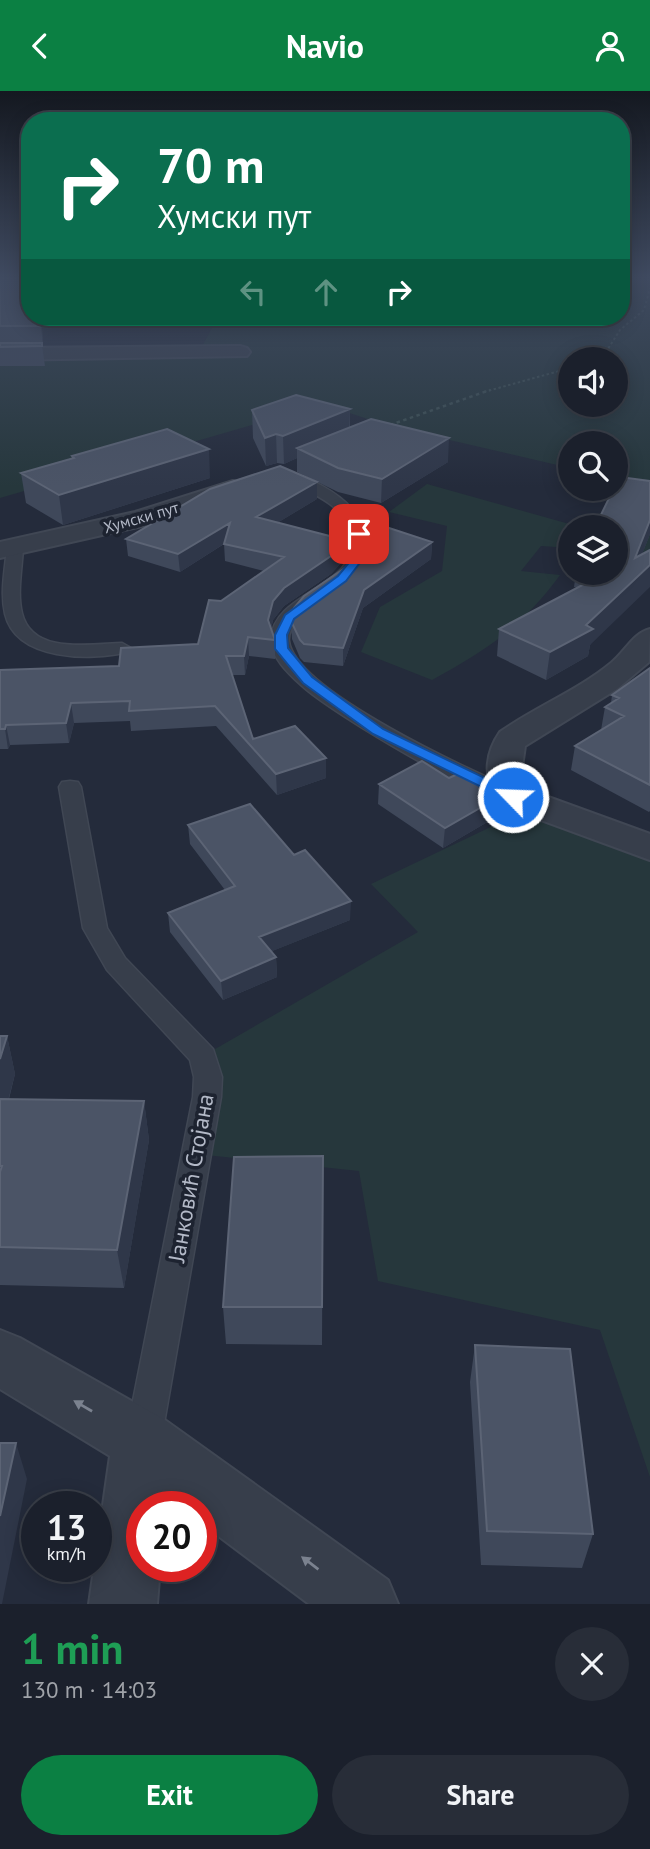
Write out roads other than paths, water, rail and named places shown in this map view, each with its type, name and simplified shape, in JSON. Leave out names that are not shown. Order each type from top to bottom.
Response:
[{"type":"street","points":[[0,354],[240,352]]},
{"type":"street","name":"Хумски пут","points":[[8,549],[142,518],[267,476]]},
{"type":"street","points":[[650,638],[637,658],[620,673],[523,730],[508,744],[505,766],[513,797],[650,848]]},
{"type":"street","points":[[0,1357],[143,1441],[364,1604]]},
{"type":"street","points":[[123,1604],[143,1441]]},
{"type":"lane","name":"Хумски пут","points":[[267,476],[303,462]]},
{"type":"lane","points":[[267,476],[335,501],[357,524],[359,534],[356,560],[342,578],[289,617],[281,635],[281,649],[285,656],[307,680],[378,731],[513,797]]},
{"type":"lane","points":[[8,549],[13,613],[27,638],[57,649],[122,648]]},
{"type":"lane","name":"Јанковић Стојана","points":[[70,787],[95,928],[116,964],[203,1056],[208,1077],[207,1097],[143,1441]]}]
